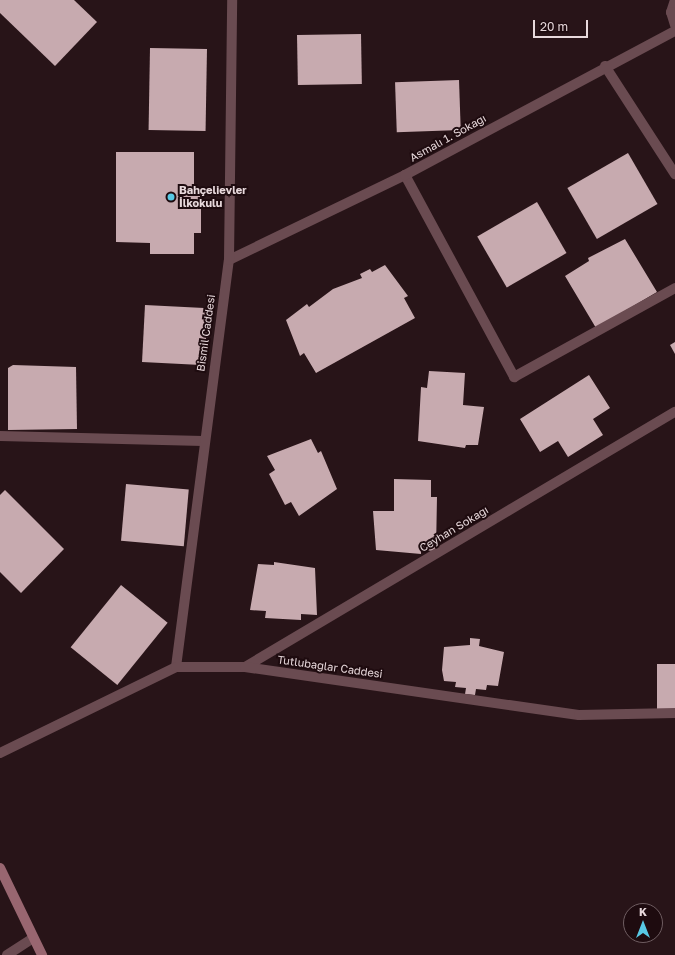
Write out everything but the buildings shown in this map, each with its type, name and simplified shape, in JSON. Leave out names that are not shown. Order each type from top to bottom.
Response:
[{"type":"main road","points":[[0,868],[42,955]]},
{"type":"street","name":"Bismil Caddesi","points":[[176,667],[203,441],[229,260],[232,0]]},
{"type":"street","points":[[675,0],[671,12],[675,25]]},
{"type":"street","name":"Asmalı 1. Sokağı","points":[[229,260],[405,175],[605,66],[675,30]]},
{"type":"street","points":[[605,66],[675,174]]},
{"type":"street","points":[[405,175],[514,376],[675,288]]},
{"type":"street","name":"Ceyhan Sokağı","points":[[245,667],[675,412]]},
{"type":"street","points":[[0,436],[203,441]]},
{"type":"street","name":"Tutlubağlar Caddesi","points":[[0,753],[176,667],[245,667],[579,715],[675,714]]},
{"type":"street","points":[[7,955],[33,938]]},
{"type":"place","name":"Bahçelievler İlkokulu","points":[[171,197]]}]
